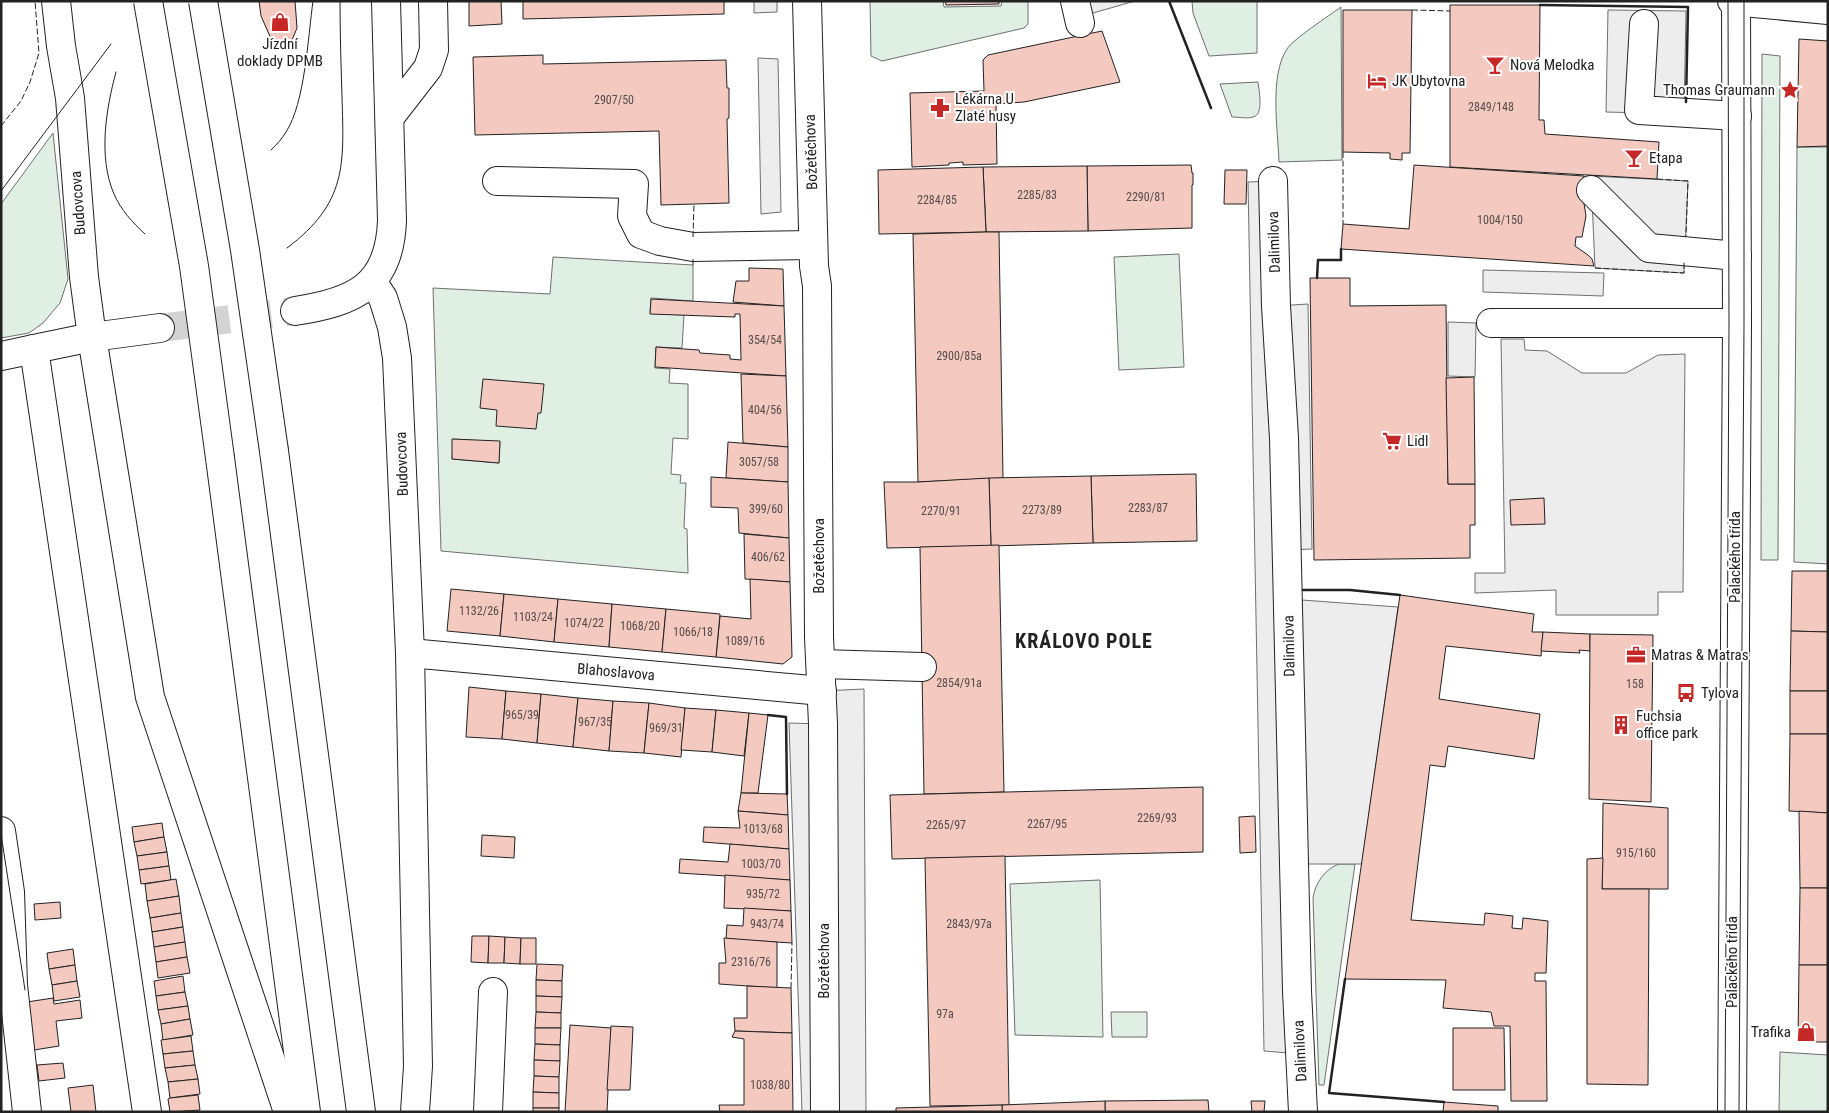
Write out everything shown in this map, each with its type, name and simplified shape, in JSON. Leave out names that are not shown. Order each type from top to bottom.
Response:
[{"type":"main road","name":"Budovcova","points":[[56,1],[70,98],[84,277],[92,337],[150,696],[288,1112]]},
{"type":"main road","points":[[148,1],[194,266],[306,1112]]},
{"type":"main road","points":[[203,1],[245,250],[274,451],[361,1112]]},
{"type":"main road","points":[[295,311],[341,302],[358,292],[372,281],[382,267],[389,249],[392,235],[386,1]]},
{"type":"main road","points":[[390,117],[428,68],[434,50],[433,1]]},
{"type":"main road","name":"Božetěchova","points":[[807,1],[813,245],[817,286],[824,1112]]},
{"type":"main road","points":[[1735,2],[1828,10]]},
{"type":"main road","name":"Palackého třída","points":[[1732,1112],[1737,323],[1735,2]]},
{"type":"main road","points":[[1644,24],[1639,110],[1737,116]]},
{"type":"main road","points":[[497,181],[634,184],[632,216],[641,234],[660,241],[693,247],[813,245]]},
{"type":"main road","name":"Dalimilova","points":[[1273,181],[1276,306],[1284,438],[1297,991],[1303,1112]]},
{"type":"main road","points":[[1591,190],[1649,248],[1737,256]]},
{"type":"main road","name":"Budovcova","points":[[372,281],[383,298],[398,358],[410,653],[418,1066],[415,1112]]},
{"type":"main road","points":[[1491,323],[1737,323]]},
{"type":"main road","points":[[1,356],[92,337],[160,328]]},
{"type":"main road","points":[[34,349],[147,1112]]},
{"type":"main road","name":"Blahoslavova","points":[[410,653],[821,678],[922,667]]},
{"type":"main road","points":[[1,831],[10,892],[13,984],[27,1112]]},
{"type":"main road","points":[[488,1112],[492,992]]},
{"type":"green space","points":[[870,1],[943,1],[944,7],[1001,6],[1002,1],[1028,1],[1028,24],[1024,28],[882,61],[871,56]]},
{"type":"green space","points":[[1192,1],[1257,1],[1257,53],[1209,56],[1193,13]]},
{"type":"green space","points":[[1341,7],[1342,160],[1279,162],[1276,88],[1281,60],[1290,45]]},
{"type":"green space","points":[[1762,54],[1780,56],[1778,560],[1761,560]]},
{"type":"green space","points":[[1258,82],[1259,112],[1253,117],[1248,118],[1232,117],[1220,84]]},
{"type":"green space","points":[[53,133],[68,279],[60,303],[43,323],[29,333],[1,338],[1,204]]},
{"type":"green space","points":[[1797,147],[1828,147],[1828,564],[1794,562]]},
{"type":"green space","points":[[1179,254],[1184,367],[1119,370],[1114,257]]},
{"type":"green space","points":[[553,257],[693,265],[693,301],[651,298],[650,313],[684,315],[682,348],[656,347],[655,368],[670,369],[669,383],[688,384],[688,439],[673,438],[671,474],[681,475],[680,483],[686,483],[684,528],[687,529],[688,573],[441,551],[433,288],[550,294]],"holes":[[[453,439],[500,442],[499,463],[452,459]]]},
{"type":"green space","points":[[1339,864],[1355,864],[1324,1085],[1319,1085],[1313,898],[1316,887],[1325,873]]},
{"type":"green space","points":[[1100,880],[1103,1037],[1015,1035],[1010,884]]},
{"type":"green space","points":[[1111,1012],[1147,1012],[1147,1037],[1112,1037]]},
{"type":"green space","points":[[1780,1052],[1828,1055],[1828,1112],[1779,1112]]},
{"type":"shaded area","points":[[754,1],[777,1],[777,12],[754,13]]},
{"type":"shaded area","points":[[1075,1],[1135,1],[1079,17]]},
{"type":"shaded area","points":[[1608,10],[1686,11],[1684,114],[1606,112]]},
{"type":"shaded area","points":[[758,58],[778,59],[781,212],[761,214]]},
{"type":"shaded area","points":[[1591,176],[1688,181],[1684,273],[1595,268]]},
{"type":"shaded area","points":[[1273,181],[1276,306],[1308,304],[1312,549],[1287,550],[1288,599],[1398,607],[1362,864],[1295,864],[1301,1054],[1264,1051],[1248,182]]},
{"type":"shaded area","points":[[1483,270],[1604,273],[1603,296],[1483,292]]},
{"type":"shaded area","points":[[1448,322],[1476,323],[1475,377],[1448,376]]},
{"type":"shaded area","points":[[1501,339],[1524,339],[1525,350],[1547,351],[1582,373],[1626,373],[1658,355],[1685,354],[1683,592],[1658,592],[1658,615],[1556,615],[1556,590],[1475,593],[1475,573],[1505,573]]},
{"type":"shaded area","points":[[864,689],[866,1112],[802,1112],[789,723],[823,724],[822,691]]},
{"type":"building","name":"Jízdní doklady DPMB","points":[[259,1],[295,1],[297,28],[290,45],[283,47],[272,41],[261,16]]},
{"type":"building","points":[[469,1],[501,1],[502,24],[469,26]]},
{"type":"building","points":[[523,1],[724,1],[724,14],[523,19]]},
{"type":"building","points":[[945,1],[999,1],[999,4],[946,5]]},
{"type":"building","name":"Nová Melodka","points":[[1450,5],[1540,5],[1539,120],[1544,120],[1545,134],[1659,142],[1657,179],[1450,167]]},
{"type":"building","name":"JK Ubytovna","points":[[1343,10],[1412,10],[1410,153],[1402,153],[1402,160],[1390,159],[1390,153],[1343,152]]},
{"type":"building","points":[[1102,31],[1120,82],[1024,102],[996,104],[997,164],[963,165],[963,162],[949,163],[949,165],[912,167],[910,93],[984,91],[983,60],[988,55]]},
{"type":"building","points":[[1799,39],[1828,41],[1828,146],[1797,147]]},
{"type":"building","points":[[543,55],[543,64],[726,60],[727,88],[729,88],[729,118],[727,119],[729,203],[661,205],[659,131],[475,135],[473,57]]},
{"type":"building","points":[[1191,165],[1193,173],[1192,228],[1088,231],[1087,166]]},
{"type":"building","points":[[1414,165],[1584,176],[1583,197],[1586,216],[1582,237],[1576,237],[1575,246],[1592,259],[1594,266],[1341,249],[1343,224],[1409,229]]},
{"type":"building","points":[[1087,166],[1088,231],[986,232],[983,167]]},
{"type":"building","points":[[983,167],[986,232],[879,234],[878,170]]},
{"type":"building","points":[[1225,170],[1247,170],[1246,204],[1224,204]]},
{"type":"building","points":[[999,232],[1003,478],[918,482],[913,234]]},
{"type":"building","points":[[749,268],[783,269],[784,306],[733,302],[736,281],[749,281]]},
{"type":"building","points":[[1310,278],[1350,278],[1350,306],[1446,305],[1448,484],[1475,484],[1475,525],[1470,525],[1470,558],[1314,560]]},
{"type":"building","points":[[651,299],[784,306],[786,376],[655,367],[656,347],[699,350],[700,353],[730,355],[730,359],[741,360],[740,314],[735,314],[735,317],[650,314]]},
{"type":"building","points":[[741,374],[786,376],[788,447],[743,443]]},
{"type":"building","points":[[1474,377],[1475,484],[1448,484],[1446,378]]},
{"type":"building","points":[[483,379],[544,384],[541,413],[538,413],[536,429],[496,426],[497,410],[480,408]]},
{"type":"building","points":[[452,439],[500,441],[499,463],[452,459]]},
{"type":"building","points":[[728,442],[788,447],[788,482],[726,478]]},
{"type":"building","points":[[1196,474],[1197,541],[1093,543],[1091,476]]},
{"type":"building","points":[[1091,476],[1093,543],[991,546],[989,478]]},
{"type":"building","points":[[711,477],[788,482],[789,538],[739,533],[738,508],[711,507]]},
{"type":"building","points":[[989,478],[991,546],[887,548],[884,482]]},
{"type":"building","points":[[1544,498],[1545,524],[1511,525],[1510,500]]},
{"type":"building","points":[[744,534],[789,538],[790,582],[745,579]]},
{"type":"building","points":[[999,545],[1004,792],[924,794],[920,547]]},
{"type":"building","points":[[1792,571],[1828,571],[1828,632],[1791,631]]},
{"type":"building","points":[[750,579],[790,582],[792,657],[783,664],[716,657],[720,616],[751,619]]},
{"type":"building","points":[[451,589],[504,594],[500,636],[447,631]]},
{"type":"building","points":[[504,594],[558,599],[554,642],[500,636]]},
{"type":"building","points":[[1400,595],[1534,614],[1532,632],[1543,632],[1541,656],[1446,646],[1439,699],[1540,714],[1534,759],[1448,746],[1445,767],[1430,765],[1411,920],[1484,925],[1485,913],[1513,916],[1512,928],[1522,929],[1523,918],[1548,921],[1546,973],[1535,973],[1535,981],[1546,981],[1547,1101],[1511,1101],[1510,1026],[1494,1026],[1491,1012],[1443,1008],[1446,980],[1345,979]]},
{"type":"building","points":[[558,599],[612,604],[609,647],[554,642]]},
{"type":"building","points":[[612,604],[666,609],[662,652],[609,647]]},
{"type":"building","points":[[666,609],[720,614],[716,657],[662,652]]},
{"type":"building","points":[[1791,631],[1828,632],[1828,691],[1790,691]]},
{"type":"building","points":[[1543,632],[1590,634],[1590,651],[1579,650],[1580,653],[1541,651]]},
{"type":"building","name":"Fuchsia office park","points":[[1590,634],[1653,635],[1651,802],[1589,799]]},
{"type":"building","points":[[469,687],[506,691],[502,739],[466,737]]},
{"type":"building","points":[[506,691],[541,694],[537,743],[502,739]]},
{"type":"building","points":[[1790,691],[1828,691],[1828,734],[1790,734]]},
{"type":"building","points":[[541,694],[578,698],[573,747],[537,743]]},
{"type":"building","points":[[578,698],[613,701],[609,751],[573,747]]},
{"type":"building","points":[[613,701],[649,703],[644,753],[609,751]]},
{"type":"building","points":[[649,703],[685,708],[681,757],[644,753]]},
{"type":"building","points":[[685,708],[716,710],[712,752],[681,750]]},
{"type":"building","points":[[716,710],[749,713],[744,756],[712,752]]},
{"type":"building","points":[[749,713],[768,715],[758,793],[741,793]]},
{"type":"building","points":[[1790,734],[1828,734],[1828,813],[1789,811]]},
{"type":"building","points":[[1203,787],[1203,852],[892,859],[890,795]]},
{"type":"building","points":[[741,793],[787,794],[788,815],[738,811]]},
{"type":"building","points":[[1603,803],[1668,808],[1668,889],[1602,889]]},
{"type":"building","points":[[738,811],[788,815],[789,849],[703,842],[704,827],[740,828]]},
{"type":"building","points":[[1799,811],[1828,813],[1828,888],[1800,888]]},
{"type":"building","points":[[1255,816],[1256,852],[1240,853],[1239,817]]},
{"type":"building","points":[[162,823],[164,837],[134,842],[132,827]]},
{"type":"building","points":[[482,835],[515,837],[514,858],[481,856]]},
{"type":"building","points":[[164,837],[167,852],[137,856],[134,842]]},
{"type":"building","points":[[730,844],[789,849],[790,880],[679,873],[680,859],[728,862]]},
{"type":"building","points":[[167,852],[169,866],[139,870],[137,856]]},
{"type":"building","points":[[1005,856],[1009,1105],[930,1106],[925,858]]},
{"type":"building","points":[[1603,858],[1602,889],[1649,889],[1648,1085],[1587,1084],[1587,859]]},
{"type":"building","points":[[169,866],[171,880],[141,884],[139,870]]},
{"type":"building","points":[[725,875],[790,880],[791,911],[724,908]]},
{"type":"building","points":[[176,879],[179,896],[147,901],[145,884]]},
{"type":"building","points":[[1800,888],[1828,888],[1828,965],[1799,965]]},
{"type":"building","points":[[179,896],[181,913],[150,918],[147,901]]},
{"type":"building","points":[[60,902],[61,918],[35,920],[34,904]]},
{"type":"building","points":[[744,908],[791,911],[792,943],[726,939],[727,925],[743,926]]},
{"type":"building","points":[[181,913],[183,927],[152,932],[150,918]]},
{"type":"building","points":[[183,927],[185,942],[154,947],[152,932]]},
{"type":"building","points":[[472,936],[489,936],[488,963],[471,962]]},
{"type":"building","points":[[489,936],[505,937],[504,963],[488,963]]},
{"type":"building","points":[[505,937],[521,938],[520,964],[504,963]]},
{"type":"building","points":[[521,938],[536,938],[536,964],[520,964]]},
{"type":"building","points":[[724,938],[777,942],[777,988],[719,984],[719,963],[726,963]]},
{"type":"building","points":[[185,942],[187,957],[156,962],[154,947]]},
{"type":"building","points":[[73,949],[75,965],[49,969],[47,953]]},
{"type":"building","points":[[187,957],[190,973],[158,978],[156,962]]},
{"type":"building","points":[[537,964],[563,965],[562,981],[536,980]]},
{"type":"building","points":[[75,965],[77,981],[52,985],[49,969]]},
{"type":"building","points":[[1799,965],[1828,965],[1828,1042],[1798,1042]]},
{"type":"building","points":[[183,976],[185,992],[156,996],[154,981]]},
{"type":"building","points":[[536,980],[562,981],[562,997],[536,996]]},
{"type":"building","points":[[77,981],[80,997],[54,1001],[52,985]]},
{"type":"building","points":[[747,986],[791,988],[792,1033],[735,1031],[734,1018],[747,1018]]},
{"type":"building","points":[[185,992],[188,1006],[158,1010],[156,996]]},
{"type":"building","points":[[536,996],[562,997],[561,1013],[536,1012]]},
{"type":"building","points":[[53,998],[54,1004],[80,1000],[82,1018],[56,1021],[59,1046],[34,1050],[27,1002]]},
{"type":"building","points":[[188,1006],[190,1019],[161,1024],[158,1010]]},
{"type":"building","points":[[536,1012],[561,1013],[561,1028],[535,1028]]},
{"type":"building","points":[[190,1019],[193,1035],[163,1040],[161,1024]]},
{"type":"building","points":[[570,1025],[611,1028],[607,1112],[565,1112]]},
{"type":"building","points":[[611,1026],[633,1027],[630,1090],[607,1090]]},
{"type":"building","points":[[535,1028],[561,1028],[560,1045],[535,1044]]},
{"type":"building","points":[[1453,1028],[1504,1028],[1505,1090],[1453,1090]]},
{"type":"building","points":[[735,1031],[792,1033],[793,1112],[720,1112],[719,1105],[744,1105],[744,1039],[732,1037]]},
{"type":"building","points":[[191,1036],[193,1051],[163,1054],[161,1040]]},
{"type":"building","points":[[535,1044],[560,1045],[560,1061],[534,1060]]},
{"type":"building","points":[[193,1051],[195,1065],[165,1068],[163,1054]]},
{"type":"building","points":[[534,1060],[560,1061],[559,1077],[534,1076]]},
{"type":"building","points":[[63,1063],[65,1078],[39,1081],[37,1065]]},
{"type":"building","points":[[195,1065],[198,1079],[168,1082],[165,1068]]},
{"type":"building","points":[[534,1076],[559,1077],[559,1093],[533,1092]]},
{"type":"building","points":[[198,1079],[200,1094],[170,1098],[168,1082]]},
{"type":"building","points":[[93,1085],[96,1112],[71,1112],[68,1088]]},
{"type":"building","points":[[533,1092],[559,1093],[559,1108],[533,1108]]},
{"type":"building","points":[[198,1095],[200,1110],[170,1112],[168,1099]]},
{"type":"building","points":[[1208,1100],[1209,1112],[1105,1112],[1105,1101]]},
{"type":"building","points":[[1105,1101],[1105,1112],[1002,1112],[1002,1105]]},
{"type":"building","points":[[1251,1101],[1265,1101],[1264,1112],[1252,1112]]},
{"type":"building","points":[[1444,1102],[1498,1106],[1498,1112],[1443,1112]]},
{"type":"building","points":[[1002,1105],[1002,1112],[896,1112],[896,1108]]},
{"type":"building","points":[[533,1108],[559,1108],[559,1112],[533,1112]]},
{"type":"tunnel","points":[[160,328],[295,311]]},
{"type":"tram line","points":[[271,150],[286,132],[298,104],[305,69],[313,1]]},
{"type":"tram line","points":[[287,248],[307,231],[321,215],[338,181],[343,143],[340,1]]},
{"type":"tram line","points":[[1725,1112],[1729,323],[1728,1]]},
{"type":"tram line","points":[[1739,1112],[1744,1]]},
{"type":"tram line","points":[[1,191],[111,44]]},
{"type":"tram line","points":[[116,72],[109,101],[105,133],[106,165],[109,180],[117,200],[127,216],[145,234]]},
{"type":"tram line","points":[[1,834],[25,990]]},
{"type":"fence","points":[[1,126],[21,101],[30,82],[39,53],[35,1]]},
{"type":"fence","points":[[1412,10],[1450,11]]},
{"type":"fence","points":[[1343,152],[1343,224]]},
{"type":"fence","points":[[1657,179],[1688,181],[1686,236]]},
{"type":"fence","points":[[693,237],[694,204]]},
{"type":"fence","points":[[693,257],[693,265]]},
{"type":"fence","points":[[1595,268],[1684,273],[1684,262]]},
{"type":"fence","points":[[791,988],[792,943]]},
{"type":"wall","points":[[1169,1],[1211,108]]},
{"type":"wall","points":[[1540,5],[1688,7],[1686,102]]},
{"type":"wall","points":[[1317,278],[1318,260],[1341,260],[1341,249]]},
{"type":"wall","points":[[1303,590],[1350,590],[1400,595]]},
{"type":"wall","points":[[768,715],[786,717],[787,794]]},
{"type":"wall","points":[[1345,979],[1329,1093],[1444,1102]]},
{"type":"place","name":"Jízdní doklady DPMB","points":[[280,22]]},
{"type":"place","name":"Nová Melodka","points":[[1495,65]]},
{"type":"place","name":"JK Ubytovna","points":[[1377,81]]},
{"type":"place","name":"Thomas Graumann","points":[[1790,90]]},
{"type":"place","name":"Lékárna U Zlaté husy","points":[[940,108]]},
{"type":"place","name":"Etapa","points":[[1634,158]]},
{"type":"place","name":"Lidl","points":[[1392,441]]},
{"type":"place","name":"Matras & Matras","points":[[1636,655]]},
{"type":"place","name":"Tylova","points":[[1686,693]]},
{"type":"place","name":"Fuchsia office park","points":[[1621,725]]},
{"type":"place","name":"Trafika","points":[[1806,1032]]},
{"type":"district","name":"KRÁLOVO POLE","points":[[1084,641]]}]
